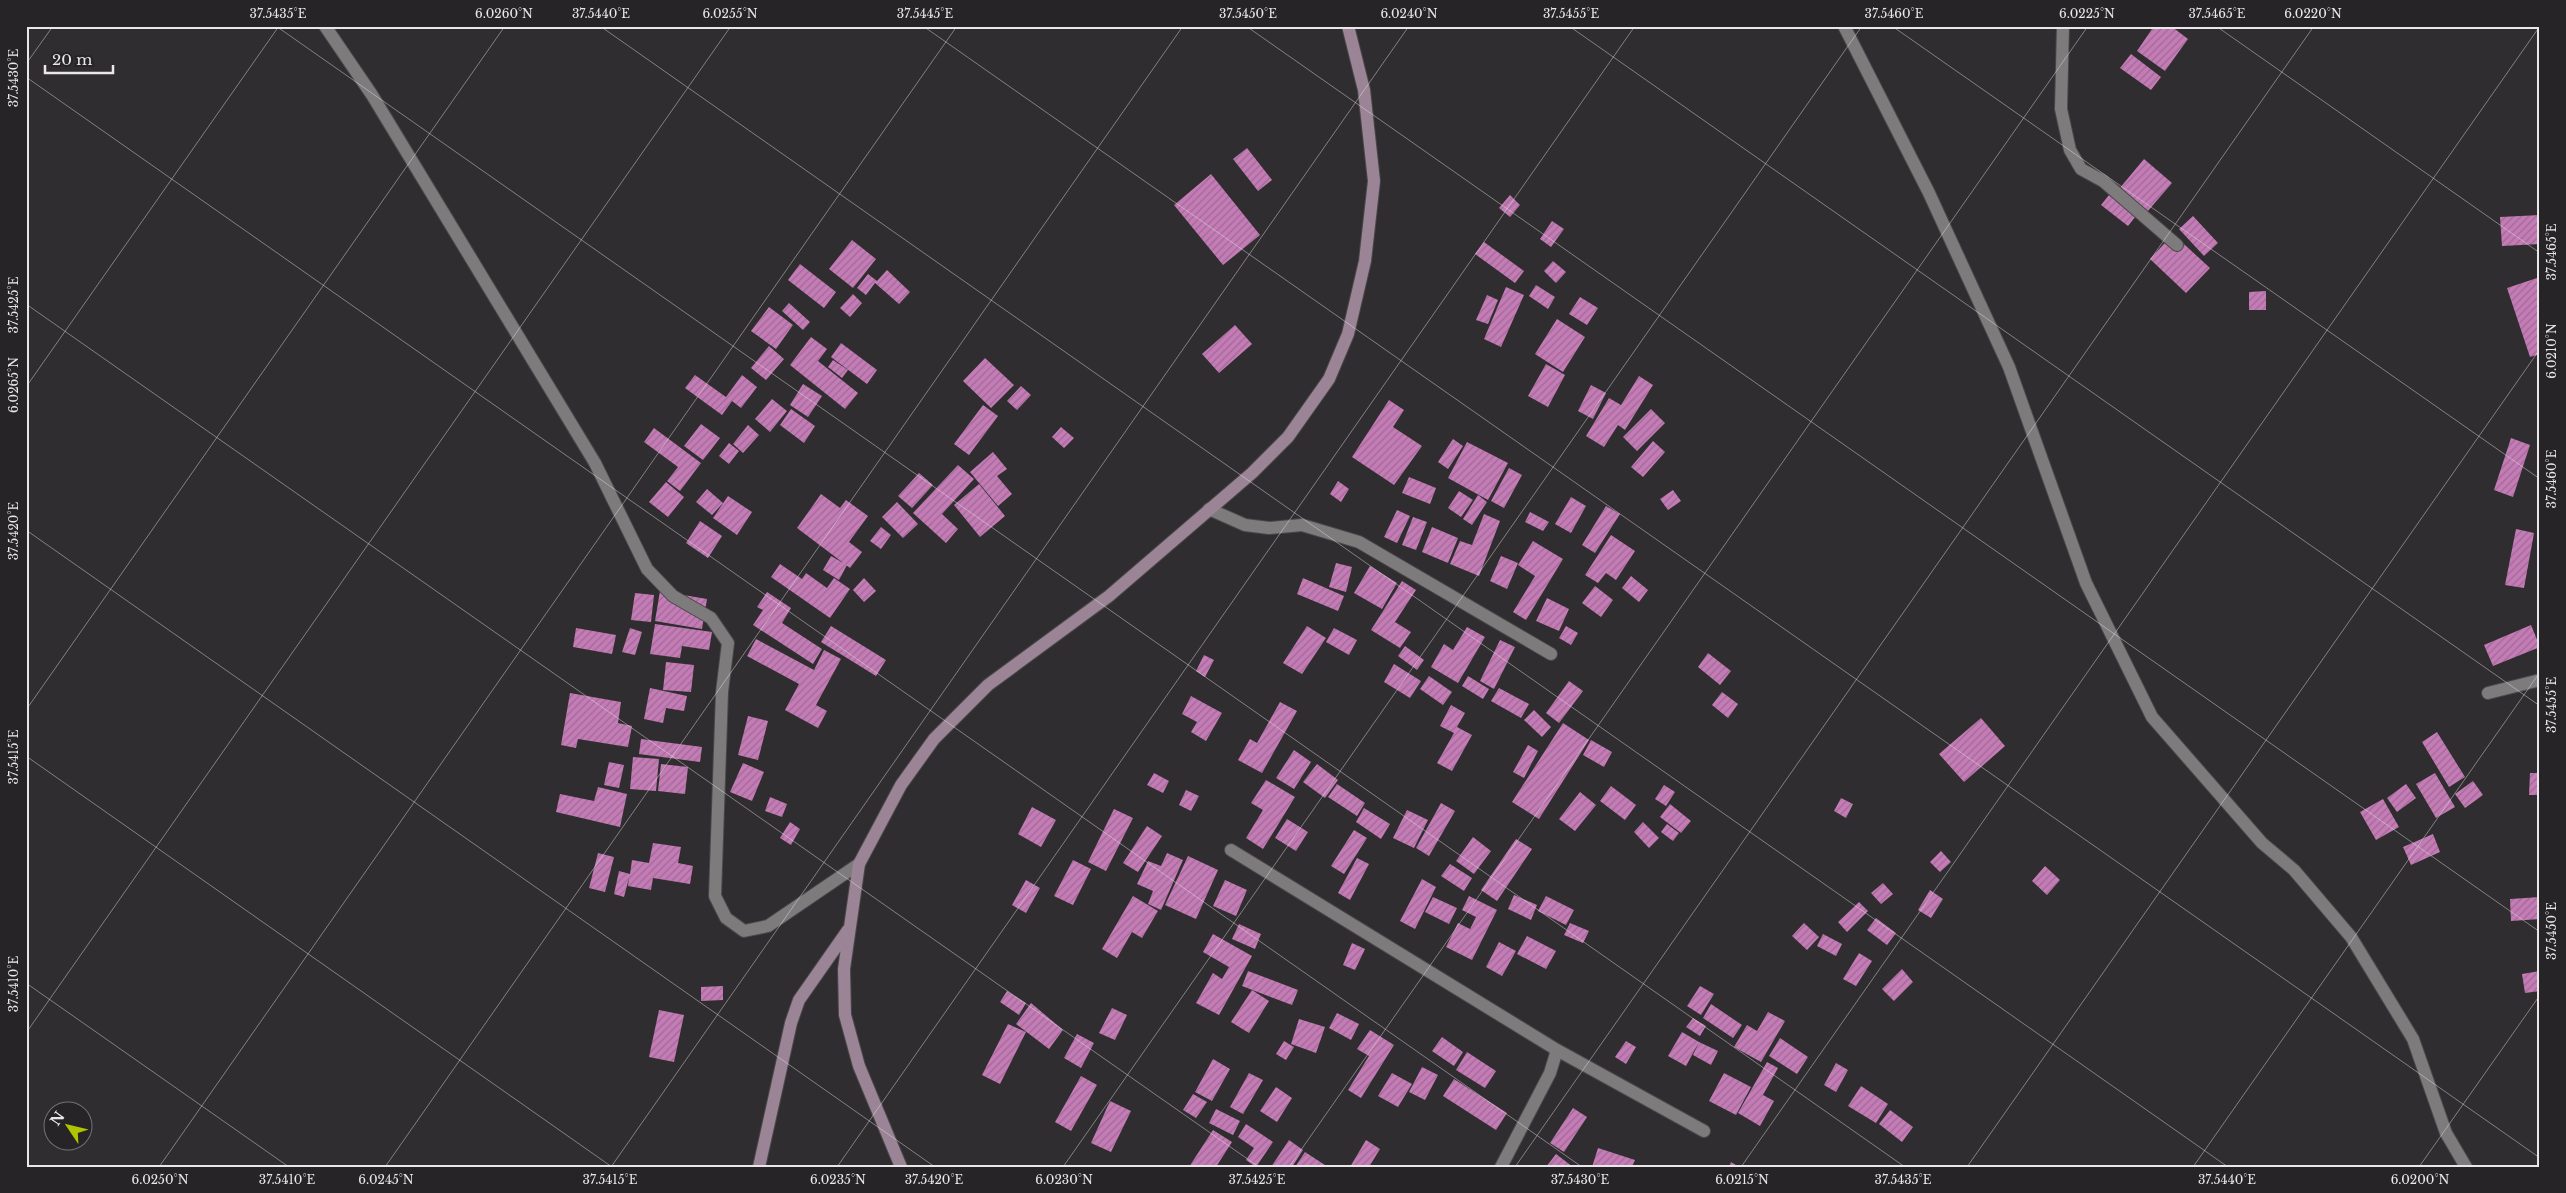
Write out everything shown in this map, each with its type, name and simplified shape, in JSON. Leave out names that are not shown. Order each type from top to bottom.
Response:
[{"type":"street","points":[[325,26],[372,95],[595,463],[647,569],[673,596],[710,618],[728,643],[722,692],[715,896],[726,918],[744,931],[768,926],[859,864]]},
{"type":"street","points":[[901,1167],[859,1066],[845,1015],[844,969],[859,864],[901,785],[934,739],[988,685],[1109,596],[1252,473],[1288,437],[1329,379],[1348,334],[1365,261],[1374,181],[1364,90],[1348,26]]},
{"type":"street","points":[[1844,26],[1930,193],[2009,367],[2086,583],[2152,717],[2262,843],[2294,870],[2351,937],[2413,1039],[2446,1133],[2466,1167]]},
{"type":"street","points":[[2063,26],[2061,109],[2070,150],[2081,169],[2103,181],[2177,245]]},
{"type":"street","points":[[1209,509],[1245,525],[1269,528],[1302,525],[1359,542],[1551,654]]},
{"type":"street","points":[[2488,693],[2540,680]]},
{"type":"street","points":[[1231,850],[1558,1050],[1704,1131]]},
{"type":"street","points":[[759,1167],[791,1023],[799,1000],[849,928]]},
{"type":"street","points":[[1501,1167],[1550,1073],[1558,1050]]},
{"type":"building","points":[[2154,26],[2171,26],[2188,39],[2165,71],[2137,51]]},
{"type":"building","points":[[2131,54],[2161,77],[2151,90],[2120,68]]},
{"type":"building","points":[[1247,148],[1272,180],[1258,191],[1233,159]]},
{"type":"building","points":[[2144,159],[2172,183],[2147,212],[2119,189]]},
{"type":"building","points":[[1211,174],[1260,235],[1223,265],[1174,205]]},
{"type":"building","points":[[2113,190],[2140,211],[2128,226],[2101,205]]},
{"type":"building","points":[[1510,195],[1520,205],[1510,217],[1499,208]]},
{"type":"building","points":[[2540,215],[2540,244],[2502,246],[2500,217]]},
{"type":"building","points":[[2193,216],[2218,243],[2204,256],[2179,229]]},
{"type":"building","points":[[1552,221],[1564,229],[1551,247],[1540,239]]},
{"type":"building","points":[[2173,234],[2210,268],[2186,293],[2150,259]]},
{"type":"building","points":[[852,240],[876,259],[853,288],[829,269]]},
{"type":"building","points":[[1484,242],[1524,271],[1515,283],[1475,254]]},
{"type":"building","points":[[1553,261],[1566,272],[1556,283],[1544,271]]},
{"type":"building","points":[[800,264],[836,292],[824,308],[788,280]]},
{"type":"building","points":[[887,270],[910,292],[899,304],[875,283],[866,295],[857,288],[868,274],[877,281]]},
{"type":"building","points":[[2540,277],[2540,354],[2530,357],[2507,288]]},
{"type":"building","points":[[1536,285],[1555,297],[1548,309],[1529,296]]},
{"type":"building","points":[[1506,287],[1524,295],[1501,347],[1484,339]]},
{"type":"building","points":[[2266,291],[2266,310],[2249,310],[2249,292]]},
{"type":"building","points":[[853,294],[862,303],[850,317],[840,308]]},
{"type":"building","points":[[1487,295],[1498,300],[1488,324],[1476,320]]},
{"type":"building","points":[[1580,297],[1598,308],[1587,325],[1569,314]]},
{"type":"building","points":[[789,303],[810,322],[803,330],[782,311]]},
{"type":"building","points":[[769,307],[793,325],[776,349],[751,331]]},
{"type":"building","points":[[1557,319],[1585,337],[1563,372],[1535,354]]},
{"type":"building","points":[[1235,325],[1252,344],[1219,373],[1202,354]]},
{"type":"building","points":[[811,337],[827,349],[818,361],[858,393],[845,409],[790,365]]},
{"type":"building","points":[[841,343],[877,370],[867,384],[831,357]]},
{"type":"building","points":[[769,346],[784,359],[766,380],[751,368]]},
{"type":"building","points":[[985,358],[1014,385],[991,408],[963,381]]},
{"type":"building","points":[[833,360],[848,370],[842,378],[828,367]]},
{"type":"building","points":[[1546,364],[1565,375],[1548,407],[1528,396]]},
{"type":"building","points":[[695,375],[726,397],[742,375],[757,387],[741,408],[732,401],[722,415],[685,388]]},
{"type":"building","points":[[1639,376],[1653,385],[1625,430],[1618,425],[1604,447],[1586,436],[1609,398],[1621,405]]},
{"type":"building","points":[[803,384],[822,396],[808,417],[790,405]]},
{"type":"building","points":[[1591,385],[1606,393],[1593,419],[1578,411]]},
{"type":"building","points":[[1021,386],[1031,395],[1017,410],[1007,401]]},
{"type":"building","points":[[772,399],[787,411],[770,432],[755,419]]},
{"type":"building","points":[[1389,400],[1404,410],[1393,427],[1422,446],[1394,485],[1352,457]]},
{"type":"building","points":[[983,405],[998,416],[969,455],[954,444]]},
{"type":"building","points":[[791,409],[815,426],[804,443],[780,425]]},
{"type":"building","points":[[1651,409],[1665,423],[1637,451],[1623,437]]},
{"type":"building","points":[[701,424],[720,438],[703,460],[684,446]]},
{"type":"building","points":[[748,425],[759,435],[743,453],[733,444]]},
{"type":"building","points":[[1061,427],[1074,438],[1064,448],[1052,437]]},
{"type":"building","points":[[654,428],[701,463],[680,491],[667,481],[678,467],[644,442]]},
{"type":"building","points":[[2511,438],[2530,445],[2513,497],[2494,490]]},
{"type":"building","points":[[1453,439],[1463,446],[1448,469],[1438,462]]},
{"type":"building","points":[[1653,441],[1665,452],[1643,477],[1631,467]]},
{"type":"building","points":[[1467,442],[1508,463],[1488,500],[1448,478]]},
{"type":"building","points":[[729,443],[739,451],[729,464],[719,456]]},
{"type":"building","points":[[993,452],[1007,469],[997,476],[1012,494],[998,506],[970,472]]},
{"type":"building","points":[[958,465],[974,479],[942,514],[958,529],[946,543],[913,513]]},
{"type":"building","points":[[1509,468],[1522,475],[1504,508],[1491,501]]},
{"type":"building","points":[[919,473],[933,485],[912,508],[898,496]]},
{"type":"building","points":[[1409,477],[1436,488],[1430,504],[1402,493]]},
{"type":"building","points":[[1338,481],[1349,489],[1341,502],[1330,494]]},
{"type":"building","points":[[666,482],[684,497],[668,517],[649,502]]},
{"type":"building","points":[[979,484],[1005,516],[980,537],[954,505]]},
{"type":"building","points":[[707,489],[723,503],[712,515],[696,502]]},
{"type":"building","points":[[1673,490],[1681,501],[1668,510],[1660,499]]},
{"type":"building","points":[[1459,491],[1473,500],[1461,517],[1448,508]]},
{"type":"building","points":[[821,494],[840,508],[846,500],[868,516],[849,542],[862,552],[850,568],[797,528]]},
{"type":"building","points":[[1478,495],[1487,502],[1472,525],[1463,519]]},
{"type":"building","points":[[728,496],[752,512],[737,535],[713,518]]},
{"type":"building","points":[[1571,497],[1586,506],[1571,533],[1555,524]]},
{"type":"building","points":[[897,502],[918,524],[903,538],[882,517]]},
{"type":"building","points":[[1606,506],[1620,514],[1595,553],[1582,545]]},
{"type":"building","points":[[1397,510],[1410,516],[1397,543],[1384,537]]},
{"type":"building","points":[[1530,512],[1549,522],[1543,531],[1525,522]]},
{"type":"building","points":[[1484,514],[1500,521],[1479,576],[1450,564],[1460,541],[1472,545]]},
{"type":"building","points":[[1413,517],[1427,522],[1416,550],[1402,545]]},
{"type":"building","points":[[700,521],[722,536],[708,558],[686,543]]},
{"type":"building","points":[[881,527],[891,535],[881,549],[870,541]]},
{"type":"building","points":[[1432,527],[1458,538],[1448,563],[1422,552]]},
{"type":"building","points":[[2516,529],[2534,533],[2524,588],[2505,585]]},
{"type":"building","points":[[1611,535],[1635,551],[1616,580],[1606,573],[1598,583],[1585,575]]},
{"type":"building","points":[[1533,541],[1563,559],[1526,620],[1513,612],[1535,576],[1518,565]]},
{"type":"building","points":[[831,556],[847,565],[839,580],[823,570]]},
{"type":"building","points":[[1501,556],[1518,563],[1507,589],[1490,581]]},
{"type":"building","points":[[1336,563],[1352,567],[1346,592],[1329,587]]},
{"type":"building","points":[[780,564],[802,579],[806,573],[827,588],[834,578],[850,589],[830,618],[771,577]]},
{"type":"building","points":[[1370,566],[1397,583],[1382,609],[1354,593]]},
{"type":"building","points":[[1631,576],[1648,590],[1639,602],[1622,588]]},
{"type":"building","points":[[864,578],[876,591],[864,602],[853,590]]},
{"type":"building","points":[[1303,578],[1344,596],[1338,611],[1297,594]]},
{"type":"building","points":[[1402,581],[1416,590],[1395,622],[1411,632],[1400,648],[1371,630]]},
{"type":"building","points":[[1595,586],[1613,600],[1601,617],[1582,603]]},
{"type":"building","points":[[660,591],[707,599],[702,629],[655,621]]},
{"type":"building","points":[[767,592],[791,608],[782,623],[822,649],[813,664],[753,625],[763,610],[757,607]]},
{"type":"building","points":[[635,593],[654,595],[651,622],[631,620]]},
{"type":"building","points":[[1547,598],[1569,609],[1559,631],[1536,621]]},
{"type":"building","points":[[655,624],[712,632],[709,650],[682,646],[680,658],[650,654]]},
{"type":"building","points":[[2531,625],[2540,647],[2493,666],[2484,645]]},
{"type":"building","points":[[831,626],[886,660],[876,676],[821,642]]},
{"type":"building","points":[[1307,626],[1326,638],[1302,674],[1283,663]]},
{"type":"building","points":[[1566,626],[1578,633],[1571,645],[1559,638]]},
{"type":"building","points":[[1467,627],[1485,637],[1458,683],[1431,667],[1444,644],[1453,650]]},
{"type":"building","points":[[576,628],[616,635],[612,654],[573,647]]},
{"type":"building","points":[[630,628],[642,632],[635,655],[622,652]]},
{"type":"building","points":[[1334,628],[1357,640],[1349,655],[1326,642]]},
{"type":"building","points":[[756,639],[814,670],[824,650],[841,659],[816,705],[827,711],[818,728],[785,710],[799,684],[747,656]]},
{"type":"building","points":[[1500,640],[1515,647],[1494,689],[1480,681]]},
{"type":"building","points":[[1405,646],[1424,660],[1417,670],[1398,656]]},
{"type":"building","points":[[1708,653],[1731,671],[1720,685],[1698,667]]},
{"type":"building","points":[[1204,655],[1214,660],[1205,677],[1196,671]]},
{"type":"building","points":[[666,662],[694,665],[691,692],[663,690]]},
{"type":"building","points":[[1394,664],[1421,681],[1410,698],[1384,682]]},
{"type":"building","points":[[1429,676],[1452,692],[1443,705],[1420,689]]},
{"type":"building","points":[[1468,676],[1489,689],[1483,699],[1462,686]]},
{"type":"building","points":[[1569,681],[1583,691],[1559,723],[1546,713]]},
{"type":"building","points":[[650,688],[687,696],[684,711],[666,708],[663,723],[644,719]]},
{"type":"building","points":[[1499,688],[1529,704],[1521,718],[1491,701]]},
{"type":"building","points":[[1722,692],[1738,704],[1728,718],[1712,705]]},
{"type":"building","points":[[570,693],[621,702],[618,723],[632,726],[628,747],[578,739],[576,748],[561,745]]},
{"type":"building","points":[[1191,696],[1222,713],[1206,741],[1191,732],[1197,722],[1182,714]]},
{"type":"building","points":[[1280,702],[1297,711],[1262,773],[1238,760],[1250,739],[1257,743]]},
{"type":"building","points":[[1451,705],[1465,713],[1457,727],[1472,735],[1452,771],[1437,763],[1454,733],[1440,726]]},
{"type":"building","points":[[1534,710],[1551,727],[1542,737],[1524,720]]},
{"type":"building","points":[[748,716],[768,721],[758,760],[738,755]]},
{"type":"building","points":[[1981,718],[2005,746],[1964,782],[1939,754]]},
{"type":"building","points":[[1563,723],[1589,740],[1539,819],[1512,802]]},
{"type":"building","points":[[2437,732],[2465,777],[2449,787],[2422,742]]},
{"type":"building","points":[[641,739],[702,747],[700,762],[639,754]]},
{"type":"building","points":[[1591,740],[1612,752],[1604,767],[1583,755]]},
{"type":"building","points":[[1528,745],[1538,751],[1524,778],[1513,772]]},
{"type":"building","points":[[1294,750],[1311,762],[1294,789],[1276,778]]},
{"type":"building","points":[[633,757],[659,759],[656,791],[630,789]]},
{"type":"building","points":[[609,762],[624,765],[619,788],[604,785]]},
{"type":"building","points":[[743,763],[764,772],[752,801],[730,792]]},
{"type":"building","points":[[661,764],[688,767],[685,794],[658,791]]},
{"type":"building","points":[[1317,764],[1338,780],[1325,798],[1303,782]]},
{"type":"building","points":[[1154,773],[1169,781],[1163,793],[1147,785]]},
{"type":"building","points":[[2435,773],[2455,807],[2436,818],[2416,784]]},
{"type":"building","points":[[2530,773],[2540,773],[2540,795],[2529,795]]},
{"type":"building","points":[[1266,780],[1295,797],[1263,849],[1246,838],[1263,810],[1251,803]]},
{"type":"building","points":[[2473,781],[2483,795],[2465,808],[2455,794]]},
{"type":"building","points":[[1337,784],[1365,803],[1357,816],[1328,797]]},
{"type":"building","points":[[2406,784],[2416,798],[2397,812],[2387,798]]},
{"type":"building","points":[[1664,785],[1675,792],[1666,806],[1655,799]]},
{"type":"building","points":[[1611,786],[1636,805],[1625,820],[1600,801]]},
{"type":"building","points":[[598,787],[627,794],[620,827],[556,812],[560,794],[594,801]]},
{"type":"building","points":[[1186,790],[1199,796],[1191,811],[1179,805]]},
{"type":"building","points":[[1580,792],[1596,805],[1575,831],[1559,819]]},
{"type":"building","points":[[770,797],[787,804],[782,817],[765,811]]},
{"type":"building","points":[[1841,798],[1853,804],[1846,818],[1834,811]]},
{"type":"building","points":[[2383,799],[2399,827],[2376,840],[2360,812]]},
{"type":"building","points":[[1441,803],[1455,811],[1429,856],[1416,848]]},
{"type":"building","points":[[1670,804],[1691,821],[1681,833],[1660,817]]},
{"type":"building","points":[[1032,807],[1056,820],[1041,847],[1018,834]]},
{"type":"building","points":[[1364,808],[1390,824],[1381,839],[1356,822]]},
{"type":"building","points":[[1114,809],[1133,818],[1106,871],[1088,862]]},
{"type":"building","points":[[1407,810],[1428,820],[1414,848],[1393,838]]},
{"type":"building","points":[[1287,819],[1308,832],[1296,851],[1275,838]]},
{"type":"building","points":[[790,822],[800,829],[791,845],[780,838]]},
{"type":"building","points":[[1643,822],[1659,838],[1649,848],[1634,832]]},
{"type":"building","points":[[1667,824],[1679,833],[1673,841],[1661,832]]},
{"type":"building","points":[[1147,826],[1162,836],[1138,872],[1123,863]]},
{"type":"building","points":[[1354,830],[1367,838],[1344,874],[1331,866]]},
{"type":"building","points":[[2433,834],[2440,852],[2411,865],[2403,847]]},
{"type":"building","points":[[1473,837],[1491,851],[1474,874],[1456,861]]},
{"type":"building","points":[[1516,839],[1532,849],[1497,901],[1481,890]]},
{"type":"building","points":[[653,843],[681,847],[678,863],[693,866],[690,884],[653,878],[651,890],[628,886],[629,878],[624,897],[614,894],[619,871],[630,874],[632,860],[649,863]]},
{"type":"building","points":[[1941,851],[1951,862],[1940,872],[1930,862]]},
{"type":"building","points":[[598,853],[614,857],[605,892],[589,888]]},
{"type":"building","points":[[1167,853],[1183,860],[1161,910],[1148,904],[1153,891],[1137,884],[1148,861],[1161,866]]},
{"type":"building","points":[[1188,856],[1218,870],[1196,919],[1165,905]]},
{"type":"building","points":[[1357,858],[1369,864],[1350,900],[1338,893]]},
{"type":"building","points":[[1073,860],[1091,869],[1073,905],[1054,896]]},
{"type":"building","points":[[1450,864],[1472,878],[1464,891],[1441,876]]},
{"type":"building","points":[[2045,866],[2060,880],[2047,895],[2032,881]]},
{"type":"building","points":[[1422,879],[1436,887],[1415,929],[1400,921]]},
{"type":"building","points":[[1026,880],[1040,888],[1026,913],[1012,905]]},
{"type":"building","points":[[1225,880],[1247,890],[1236,916],[1213,906]]},
{"type":"building","points":[[1883,883],[1893,894],[1881,904],[1871,893]]},
{"type":"building","points":[[1930,890],[1943,899],[1931,918],[1918,910]]},
{"type":"building","points":[[1514,895],[1537,905],[1531,920],[1508,909]]},
{"type":"building","points":[[1133,896],[1158,911],[1142,938],[1132,932],[1117,958],[1102,949]]},
{"type":"building","points":[[1469,896],[1497,910],[1472,960],[1446,947],[1458,923],[1470,929],[1476,917],[1462,910]]},
{"type":"building","points":[[1546,896],[1574,910],[1566,925],[1538,911]]},
{"type":"building","points":[[1433,897],[1457,908],[1449,924],[1425,912]]},
{"type":"building","points":[[2540,897],[2540,919],[2511,921],[2510,899]]},
{"type":"building","points":[[1859,902],[1868,911],[1847,932],[1838,922]]},
{"type":"building","points":[[1876,918],[1896,933],[1887,945],[1867,930]]},
{"type":"building","points":[[1570,923],[1589,931],[1583,943],[1564,935]]},
{"type":"building","points":[[1804,923],[1819,937],[1807,950],[1792,936]]},
{"type":"building","points":[[1239,924],[1261,934],[1255,949],[1232,939]]},
{"type":"building","points":[[1213,934],[1252,956],[1219,1015],[1196,1003],[1213,973],[1222,979],[1229,967],[1203,952]]},
{"type":"building","points":[[1823,934],[1842,944],[1836,956],[1817,946]]},
{"type":"building","points":[[1527,936],[1556,951],[1546,969],[1517,954]]},
{"type":"building","points":[[1499,942],[1516,951],[1502,976],[1486,967]]},
{"type":"building","points":[[1352,943],[1365,949],[1355,970],[1343,965]]},
{"type":"building","points":[[1859,953],[1872,961],[1856,986],[1843,979]]},
{"type":"building","points":[[1902,969],[1913,982],[1894,1001],[1882,989]]},
{"type":"building","points":[[1248,971],[1298,990],[1292,1005],[1242,986]]},
{"type":"building","points":[[2540,971],[2540,991],[2525,993],[2522,974]]},
{"type":"building","points":[[723,986],[723,1000],[701,1001],[701,987]]},
{"type":"building","points":[[1700,986],[1714,994],[1701,1015],[1687,1006]]},
{"type":"building","points":[[1252,990],[1269,1001],[1249,1033],[1231,1022]]},
{"type":"building","points":[[1007,991],[1026,1003],[1019,1015],[1000,1002]]},
{"type":"building","points":[[1031,1003],[1063,1030],[1049,1049],[1016,1024]]},
{"type":"building","points":[[1711,1004],[1742,1025],[1733,1038],[1703,1018]]},
{"type":"building","points":[[1112,1008],[1127,1015],[1115,1040],[1099,1033]]},
{"type":"building","points":[[659,1010],[684,1015],[674,1062],[649,1057]]},
{"type":"building","points":[[1768,1012],[1785,1021],[1761,1062],[1734,1047],[1747,1025],[1757,1031]]},
{"type":"building","points":[[1337,1013],[1359,1024],[1351,1040],[1329,1028]]},
{"type":"building","points":[[1693,1018],[1706,1026],[1700,1036],[1686,1027]]},
{"type":"building","points":[[1299,1019],[1325,1027],[1316,1053],[1291,1044]]},
{"type":"building","points":[[1008,1024],[1026,1032],[1000,1084],[982,1075]]},
{"type":"building","points":[[1370,1030],[1394,1045],[1361,1098],[1348,1090],[1369,1056],[1357,1049]]},
{"type":"building","points":[[1682,1032],[1699,1042],[1686,1066],[1668,1056]]},
{"type":"building","points":[[1077,1034],[1094,1043],[1081,1068],[1064,1058]]},
{"type":"building","points":[[1442,1037],[1463,1052],[1454,1066],[1432,1051]]},
{"type":"building","points":[[1780,1038],[1808,1057],[1797,1074],[1769,1056]]},
{"type":"building","points":[[1284,1041],[1294,1047],[1286,1060],[1276,1054]]},
{"type":"building","points":[[1626,1041],[1636,1047],[1626,1064],[1615,1057]]},
{"type":"building","points":[[1699,1042],[1718,1051],[1711,1065],[1693,1055]]},
{"type":"building","points":[[1467,1052],[1496,1071],[1485,1088],[1456,1070]]},
{"type":"building","points":[[1213,1059],[1230,1069],[1212,1101],[1195,1092]]},
{"type":"building","points":[[1767,1062],[1778,1068],[1763,1095],[1774,1101],[1760,1126],[1738,1113]]},
{"type":"building","points":[[1836,1063],[1848,1070],[1836,1092],[1824,1085]]},
{"type":"building","points":[[1422,1067],[1438,1075],[1425,1100],[1409,1092]]},
{"type":"building","points":[[1249,1073],[1263,1080],[1243,1114],[1230,1107]]},
{"type":"building","points":[[1392,1073],[1412,1084],[1398,1107],[1378,1096]]},
{"type":"building","points":[[1724,1073],[1751,1087],[1736,1115],[1709,1101]]},
{"type":"building","points":[[1081,1076],[1097,1085],[1071,1131],[1055,1122]]},
{"type":"building","points":[[1454,1079],[1507,1113],[1496,1130],[1443,1096]]},
{"type":"building","points":[[1861,1086],[1888,1104],[1876,1123],[1848,1106]]},
{"type":"building","points":[[1276,1087],[1292,1098],[1277,1122],[1260,1111]]},
{"type":"building","points":[[1193,1094],[1207,1102],[1196,1118],[1183,1110]]},
{"type":"building","points":[[1110,1101],[1131,1111],[1111,1152],[1091,1143]]},
{"type":"building","points":[[1573,1108],[1587,1117],[1564,1152],[1550,1143]]},
{"type":"building","points":[[1216,1109],[1240,1121],[1233,1135],[1209,1123]]},
{"type":"building","points":[[1890,1110],[1913,1127],[1902,1142],[1879,1124]]},
{"type":"building","points":[[1246,1124],[1273,1142],[1256,1167],[1246,1160],[1254,1148],[1238,1137]]},
{"type":"building","points":[[1213,1130],[1232,1142],[1216,1167],[1189,1167]]},
{"type":"building","points":[[1289,1140],[1303,1150],[1292,1167],[1271,1167]]},
{"type":"building","points":[[1366,1140],[1380,1149],[1369,1167],[1350,1167]]},
{"type":"building","points":[[1598,1148],[1635,1160],[1632,1167],[1592,1167]]},
{"type":"building","points":[[1305,1152],[1328,1167],[1295,1167]]},
{"type":"building","points":[[1556,1154],[1573,1167],[1546,1167]]},
{"type":"building","points":[[1731,1162],[1739,1167],[1729,1167]]}]
